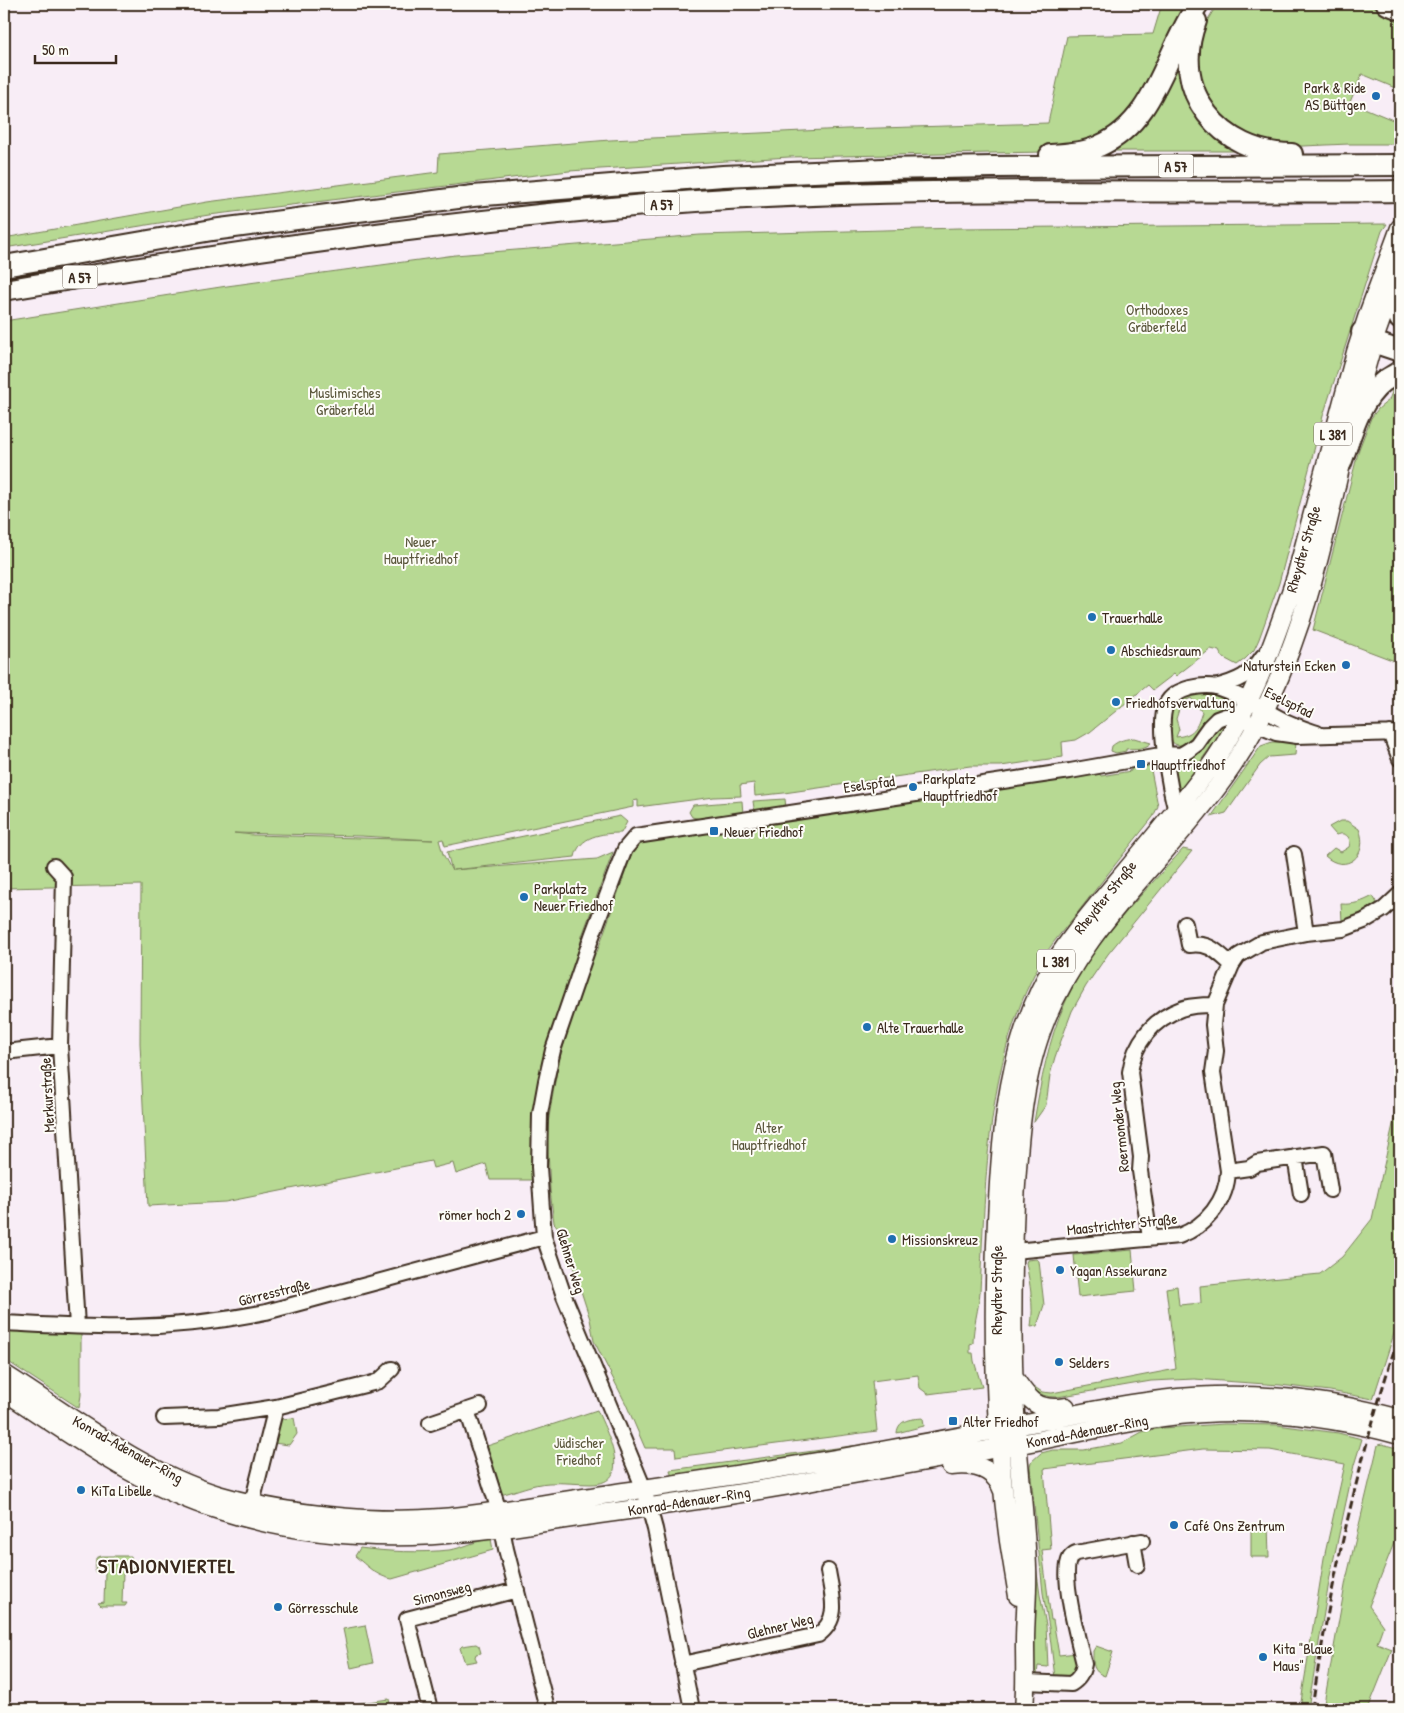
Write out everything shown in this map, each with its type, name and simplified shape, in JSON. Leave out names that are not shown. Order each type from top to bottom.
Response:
[{"type":"highway","points":[[994,167],[1049,155],[1075,153],[1099,146],[1116,136],[1131,124],[1155,90],[1188,17],[1198,4]]},
{"type":"highway","points":[[1208,4],[1197,19],[1191,36],[1188,54],[1189,73],[1194,90],[1200,105],[1212,121],[1225,132],[1252,148],[1284,154],[1318,154],[1358,165]]},
{"type":"highway","points":[[1387,4],[1400,9]]},
{"type":"highway","name":"A 57","points":[[4,266],[212,230],[473,196],[723,176],[883,169],[994,167],[1399,165]]},
{"type":"highway","name":"A 57","points":[[4,290],[147,267],[456,223],[696,201],[884,193],[1394,191]]},
{"type":"highway","points":[[1397,273],[1394,300],[1400,319]]},
{"type":"highway","points":[[1371,335],[1400,337]]},
{"type":"highway","points":[[1371,335],[1400,352]]},
{"type":"highway","points":[[1342,463],[1362,408],[1373,392],[1384,381],[1400,371]]},
{"type":"main road","name":"Rheydter Straße","points":[[1024,1709],[1027,1570],[1016,1426],[1013,1251],[1017,1176],[1025,1100],[1032,1064],[1041,1031],[1055,997],[1072,966],[1090,939],[1200,810],[1225,777],[1261,718],[1290,653],[1324,539],[1371,335],[1400,228]]},
{"type":"main road","name":"Rheydter Straße","points":[[1025,1638],[1009,1542],[1004,1497],[995,1328],[995,1255],[1002,1143],[1014,1062],[1025,1025],[1040,990],[1057,959],[1096,907],[1210,766],[1248,700],[1287,604],[1308,536],[1342,399],[1397,273]]},
{"type":"main road","name":"Konrad-Adenauer-Ring","points":[[4,1374],[123,1450],[167,1474],[218,1494],[304,1513],[399,1520],[439,1518],[501,1519],[649,1507],[806,1483],[1000,1448],[1124,1423],[1208,1412],[1254,1412],[1303,1416],[1342,1422],[1400,1435]]},
{"type":"main road","points":[[1014,1378],[1033,1403],[1044,1408],[1056,1409],[1111,1398],[1151,1395],[1198,1396]]},
{"type":"main road","name":"Konrad-Adenauer-Ring","points":[[4,1391],[150,1482],[215,1510],[302,1530],[352,1535],[397,1536],[440,1534],[501,1519],[644,1489],[807,1464],[1113,1407],[1198,1396],[1279,1398],[1345,1407],[1400,1418]]},
{"type":"main road","points":[[904,1465],[923,1468],[962,1464],[981,1466],[996,1478],[1001,1486],[1004,1497]]},
{"type":"street","name":"Eselspfad","points":[[1215,687],[1238,680],[1254,670],[1273,641]]},
{"type":"street","name":"Eselspfad","points":[[1176,810],[1166,754],[1163,716],[1169,700],[1184,689],[1204,685],[1215,687],[1248,700],[1261,718]]},
{"type":"street","name":"Eselspfad","points":[[636,836],[1070,771],[1166,754],[1181,755],[1197,744],[1209,727],[1222,717],[1261,718],[1287,722],[1322,735],[1351,736],[1395,733]]},
{"type":"street","points":[[1395,733],[1400,759]]},
{"type":"street","name":"Glehner Weg","points":[[636,836],[629,843],[622,856],[595,927],[557,1038],[546,1081],[540,1114],[539,1141],[544,1237],[564,1296],[644,1489],[669,1594],[692,1709]]},
{"type":"street","points":[[1294,854],[1306,933]]},
{"type":"street","name":"Merkurstraße","points":[[54,866],[64,877],[60,1046],[77,1326]]},
{"type":"street","name":"Maastrichter Straße","points":[[1013,1251],[1041,1250],[1178,1236],[1195,1228],[1204,1221],[1217,1206],[1222,1196],[1228,1171],[1213,1072],[1216,1050],[1213,1025],[1215,1004],[1232,965],[1238,956],[1262,942],[1306,933],[1343,929],[1364,921],[1384,909],[1400,894],[1400,886]]},
{"type":"street","points":[[1185,924],[1188,945],[1208,946],[1232,965]]},
{"type":"street","name":"Roermonder Weg","points":[[1150,1238],[1140,1171],[1141,1157],[1130,1072],[1131,1061],[1137,1046],[1145,1035],[1166,1016],[1182,1008],[1215,1004]]},
{"type":"street","points":[[4,1052],[60,1046]]},
{"type":"street","points":[[1228,1171],[1250,1168],[1257,1163],[1324,1153],[1330,1190]]},
{"type":"street","points":[[1295,1157],[1300,1194]]},
{"type":"street","name":"Görresstraße","points":[[4,1323],[147,1327],[184,1325],[238,1317],[266,1312],[544,1237]]},
{"type":"street","points":[[164,1418],[219,1416],[276,1408],[379,1381],[392,1369]]},
{"type":"street","points":[[252,1503],[276,1408]]},
{"type":"street","points":[[430,1423],[473,1408],[501,1519],[506,1549],[546,1704]]},
{"type":"street","points":[[1026,1682],[1070,1684],[1077,1681],[1081,1676],[1084,1664],[1070,1596],[1068,1567],[1070,1558],[1076,1553],[1138,1541],[1137,1564]]},
{"type":"street","name":"Glehner Weg","points":[[682,1664],[818,1635],[827,1629],[833,1616],[828,1571]]},
{"type":"street","name":"Simonsweg","points":[[430,1709],[407,1619],[517,1590]]},
{"type":"green space","points":[[1162,4],[1189,4],[1136,111],[1091,144],[1044,152],[789,157],[569,171],[209,215],[4,248],[4,238],[207,202],[438,172],[439,154],[610,140],[846,129],[1048,123],[1067,36],[1153,34]]},
{"type":"green space","points":[[1220,4],[1367,4],[1400,17],[1400,90],[1362,74],[1350,102],[1400,123],[1400,144],[1280,147],[1239,131],[1210,105],[1197,69],[1201,31],[1213,11]]},
{"type":"green space","points":[[1183,37],[1184,72],[1243,151],[1100,151]]},
{"type":"green space","name":"Neuer Hauptfriedhof","points":[[1387,224],[1382,231],[1323,416],[1279,583],[1254,650],[1237,665],[1222,657],[1219,651],[1211,649],[1176,676],[1174,674],[1153,690],[1148,685],[1090,732],[1076,740],[1062,742],[1063,757],[1001,766],[970,766],[755,796],[754,783],[740,785],[741,796],[714,797],[638,807],[638,800],[633,801],[633,807],[445,846],[443,839],[439,840],[443,854],[452,871],[447,852],[620,816],[627,822],[621,833],[599,835],[586,840],[577,850],[575,857],[453,870],[597,859],[613,852],[582,936],[579,953],[533,1114],[533,1180],[490,1180],[486,1164],[456,1174],[453,1163],[433,1168],[431,1161],[225,1202],[148,1206],[140,1043],[141,885],[4,888],[4,321],[227,286],[455,255],[700,235],[959,228]],"holes":[[[234,833],[361,836],[433,840]]]},
{"type":"green space","points":[[1400,379],[1400,663],[1313,630],[1359,449],[1371,418],[1389,400],[1392,392],[1389,386]]},
{"type":"green space","points":[[1212,691],[1235,701],[1235,706],[1224,711],[1205,730],[1189,742],[1181,745],[1174,744],[1169,737],[1169,710],[1183,695]],"holes":[[[1191,698],[1202,712],[1194,730],[1176,737],[1179,729],[1176,719],[1181,703]]]},
{"type":"green space","points":[[1228,721],[1220,740],[1214,742],[1177,795],[1174,763],[1219,725]]},
{"type":"green space","points":[[1134,738],[1151,743],[1142,748],[1126,749],[1126,751],[1116,753],[1111,751],[1112,746],[1117,742]]},
{"type":"green space","points":[[1272,742],[1296,742],[1295,755],[1269,757],[1260,765],[1226,813],[1211,817],[1261,746]]},
{"type":"green space","name":"Alter Hauptfriedhof","points":[[1150,765],[1158,806],[1153,817],[1046,953],[1026,992],[1011,1032],[1000,1074],[992,1117],[987,1161],[979,1298],[973,1343],[970,1344],[970,1353],[973,1353],[982,1387],[928,1394],[920,1388],[918,1375],[872,1381],[877,1431],[676,1457],[675,1448],[645,1448],[626,1404],[594,1341],[590,1319],[562,1232],[554,1223],[550,1190],[547,1129],[558,1064],[582,984],[594,953],[597,952],[635,848],[646,841],[708,831],[709,834],[716,833],[716,830],[1099,773],[1101,776],[1131,771],[1131,768]]},
{"type":"green space","points":[[785,799],[786,808],[758,812],[754,808],[753,801]]},
{"type":"green space","points":[[742,801],[743,814],[705,820],[692,817],[689,812],[693,805]]},
{"type":"green space","points":[[1340,821],[1347,821],[1359,829],[1362,838],[1359,854],[1348,863],[1333,861],[1325,856],[1334,848],[1341,852],[1349,847],[1350,841],[1347,836],[1343,834],[1336,835],[1329,827]]},
{"type":"green space","points":[[1183,849],[1192,851],[1108,954],[1086,986],[1072,1011],[1050,1075],[1046,1105],[1034,1122],[1042,1076],[1050,1047],[1059,1017],[1076,981],[1088,961],[1118,921]]},
{"type":"green space","points":[[1373,896],[1377,903],[1358,915],[1342,921],[1341,904],[1357,903]]},
{"type":"green space","points":[[1400,1093],[1400,1315],[1373,1399],[1330,1391],[1280,1385],[1194,1379],[1151,1381],[1057,1397],[1043,1395],[1032,1388],[1052,1393],[1176,1369],[1166,1288],[1177,1286],[1179,1305],[1201,1303],[1200,1286],[1320,1274],[1342,1257],[1372,1219]]},
{"type":"green space","points":[[1132,1250],[1136,1291],[1078,1297],[1074,1255]]},
{"type":"green space","points":[[1036,1259],[1039,1261],[1044,1305],[1037,1326],[1031,1327],[1032,1303],[1026,1263],[1027,1260]]},
{"type":"green space","points":[[7,1327],[78,1330],[81,1335],[81,1395],[79,1408],[4,1359],[4,1334]]},
{"type":"green space","name":"Jüdischer Friedhof","points":[[597,1410],[614,1455],[615,1466],[612,1475],[604,1482],[591,1484],[542,1484],[500,1495],[487,1446]]},
{"type":"green space","points":[[294,1418],[297,1434],[289,1445],[273,1443],[279,1419]]},
{"type":"green space","points":[[923,1418],[924,1426],[897,1433],[898,1428],[903,1422],[910,1419]]},
{"type":"green space","points":[[1225,1424],[1277,1425],[1338,1433],[1362,1439],[1354,1465],[1330,1576],[1308,1709],[1300,1709],[1324,1558],[1345,1464],[1270,1450],[1203,1449],[1044,1469],[1051,1549],[1042,1550],[1051,1620],[1053,1620],[1059,1655],[1077,1653],[1078,1670],[1069,1678],[1055,1678],[1043,1593],[1031,1462],[1041,1453],[1053,1450],[1084,1450],[1122,1443],[1142,1432],[1162,1428]]},
{"type":"green space","points":[[882,1442],[881,1444],[672,1478],[670,1470]]},
{"type":"green space","points":[[1382,1444],[1400,1449],[1400,1534],[1398,1533],[1369,1606],[1383,1626],[1377,1643],[1392,1649],[1368,1709],[1323,1709],[1346,1580],[1378,1445]]},
{"type":"green space","points":[[1268,1524],[1269,1557],[1251,1557],[1251,1525]]},
{"type":"green space","points":[[491,1539],[493,1550],[392,1579],[376,1573],[355,1556],[360,1548],[404,1552],[438,1551],[454,1549]]},
{"type":"green space","points":[[1034,1551],[1046,1625],[1048,1667],[1038,1666],[1037,1674],[1032,1668]]},
{"type":"green space","points":[[101,1556],[131,1556],[133,1573],[123,1573],[122,1603],[127,1603],[125,1606],[101,1606],[98,1603],[104,1602],[105,1572],[95,1572],[96,1558]]},
{"type":"green space","points":[[365,1625],[373,1663],[351,1668],[343,1629]]},
{"type":"green space","points":[[476,1644],[479,1646],[481,1653],[476,1654],[477,1661],[465,1663],[460,1648]]},
{"type":"green space","points":[[1096,1646],[1113,1652],[1105,1676],[1098,1672],[1094,1666],[1093,1651]]},
{"type":"green space","points":[[389,1699],[391,1709],[317,1709]]},
{"type":"railway","points":[[1312,1709],[1337,1566],[1359,1472],[1400,1332]]},
{"type":"place","name":"Park & Ride AS Büttgen","points":[[1376,96]]},
{"type":"place","name":"Trauerhalle","points":[[1092,617]]},
{"type":"place","name":"Abschiedsraum","points":[[1111,650]]},
{"type":"place","name":"Naturstein Ecken","points":[[1346,665]]},
{"type":"place","name":"Friedhofsverwaltung","points":[[1116,702]]},
{"type":"place","name":"Hauptfriedhof","points":[[1141,764]]},
{"type":"place","name":"Parkplatz Hauptfriedhof","points":[[913,787]]},
{"type":"place","name":"Neuer Friedhof","points":[[714,831]]},
{"type":"place","name":"Parkplatz Neuer Friedhof","points":[[524,897]]},
{"type":"place","name":"Alte Trauerhalle","points":[[867,1027]]},
{"type":"place","name":"römer hoch 2","points":[[521,1214]]},
{"type":"place","name":"Missionskreuz","points":[[892,1239]]},
{"type":"place","name":"Yagan Assekuranz","points":[[1060,1270]]},
{"type":"place","name":"Selders","points":[[1059,1362]]},
{"type":"place","name":"Alter Friedhof","points":[[953,1421]]},
{"type":"place","name":"KiTa Libelle","points":[[81,1490]]},
{"type":"place","name":"Café Ons Zentrum","points":[[1174,1525]]},
{"type":"place","name":"Görresschule","points":[[278,1607]]},
{"type":"place","name":"Kita \"Blaue Maus\"","points":[[1263,1657]]},
{"type":"district","name":"STADIONVIERTEL","points":[[167,1565]]},
{"type":"park label","name":"Orthodoxes Gräberfeld","points":[[1157,318]]},
{"type":"park label","name":"Muslimisches Gräberfeld","points":[[345,400]]}]
